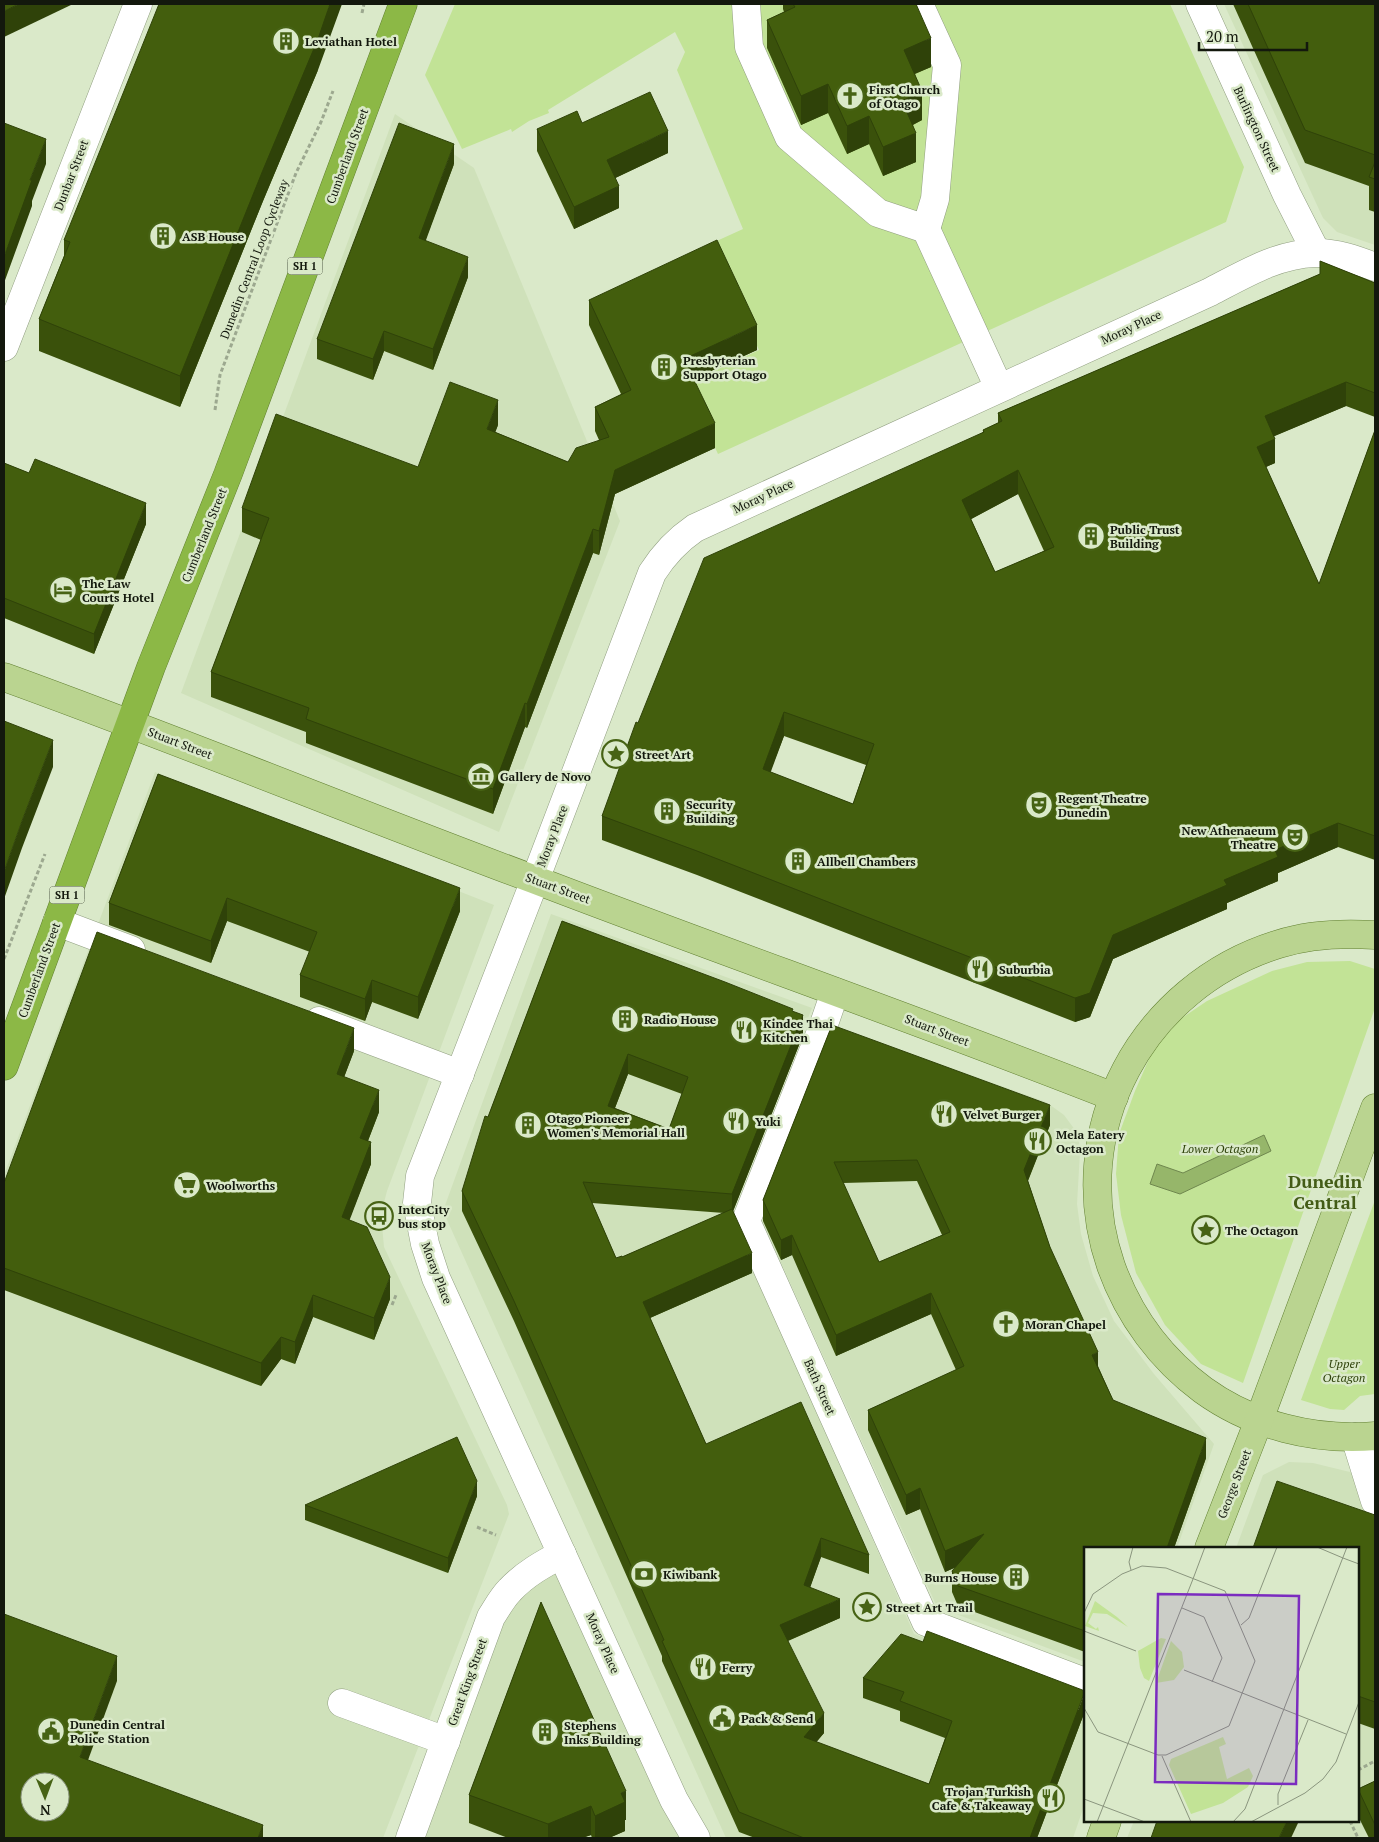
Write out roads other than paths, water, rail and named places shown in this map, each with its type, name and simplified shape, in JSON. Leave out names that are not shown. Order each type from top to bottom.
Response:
[{"type":"highway","name":"Cumberland Street","points":[[4,1066],[151,667],[228,474],[403,4]]},
{"type":"main road","name":"Stuart Street","points":[[4,677],[536,880],[1114,1096]]},
{"type":"main road","points":[[1365,1436],[1316,1435],[1278,1427],[1218,1400],[1179,1371],[1143,1329],[1128,1305],[1116,1280],[1100,1225],[1097,1188],[1103,1132],[1114,1096],[1130,1061],[1165,1014],[1194,988],[1226,966],[1262,950],[1299,939],[1338,934],[1375,935]]},
{"type":"main road","points":[[1259,1420],[1375,1108]]},
{"type":"main road","name":"George Street","points":[[1208,1547],[1259,1420]]},
{"type":"main road","points":[[1101,1838],[1107,1822]]},
{"type":"street","name":"Dunbar Street","points":[[4,347],[138,4]]},
{"type":"street","points":[[746,4],[749,47],[789,137],[878,213],[926,229]]},
{"type":"street","points":[[919,4],[948,65],[935,198],[926,229],[999,388]]},
{"type":"street","name":"Burlington Street","points":[[1200,4],[1316,252]]},
{"type":"street","name":"Moray Place","points":[[696,1838],[674,1800],[436,1278],[425,1244],[417,1204],[420,1176],[536,880],[652,573],[663,556],[679,539],[695,528],[1210,292],[1260,266],[1293,255],[1316,252],[1354,259],[1375,267]]},
{"type":"street","points":[[57,922],[156,960]]},
{"type":"street","name":"Bath Street","points":[[835,992],[746,1221],[926,1622],[1084,1682]]},
{"type":"street","points":[[297,1013],[460,1074]]},
{"type":"street","points":[[1365,1436],[1375,1501]]},
{"type":"street","name":"Great King Street","points":[[410,1838],[491,1617],[508,1591],[517,1583],[532,1570],[562,1554]]},
{"type":"street","points":[[342,1703],[446,1741]]},
{"type":"place","name":"Leviathan Hotel","points":[[286,41]]},
{"type":"place","name":"First Church of Otago","points":[[850,96]]},
{"type":"place","name":"ASB House","points":[[163,236]]},
{"type":"place","name":"Presbyterian Support Otago","points":[[664,367]]},
{"type":"place","name":"Public Trust Building","points":[[1091,536]]},
{"type":"place","name":"The Law Courts Hotel","points":[[63,590]]},
{"type":"place","name":"Street Art","points":[[616,754]]},
{"type":"place","name":"Gallery de Novo","points":[[481,776]]},
{"type":"place","name":"Regent Theatre Dunedin","points":[[1039,805]]},
{"type":"place","name":"Security Building","points":[[667,811]]},
{"type":"place","name":"New Athenaeum Theatre","points":[[1295,837]]},
{"type":"place","name":"Allbell Chambers","points":[[798,861]]},
{"type":"place","name":"Suburbia","points":[[980,969]]},
{"type":"place","name":"Radio House","points":[[625,1019]]},
{"type":"place","name":"Kindee Thai Kitchen","points":[[744,1030]]},
{"type":"place","name":"Velvet Burger","points":[[944,1114]]},
{"type":"place","name":"Yuki","points":[[736,1121]]},
{"type":"place","name":"Otago Pioneer Women's Memorial Hall","points":[[528,1125]]},
{"type":"place","name":"Mela Eatery Octagon","points":[[1037,1141]]},
{"type":"place","name":"Woolworths","points":[[187,1185]]},
{"type":"place","name":"InterCity bus stop","points":[[379,1216]]},
{"type":"place","name":"The Octagon","points":[[1206,1230]]},
{"type":"place","name":"Moran Chapel","points":[[1006,1324]]},
{"type":"place","name":"Kiwibank","points":[[644,1574]]},
{"type":"place","name":"Burns House","points":[[1016,1577]]},
{"type":"place","name":"Street Art Trail","points":[[867,1607]]},
{"type":"place","name":"Ferry","points":[[703,1667]]},
{"type":"place","name":"Pack & Send","points":[[722,1718]]},
{"type":"place","name":"Dunedin Central Police Station","points":[[51,1731]]},
{"type":"place","name":"Stephens Inks Building","points":[[545,1732]]},
{"type":"place","name":"Trojan Turkish Cafe & Takeaway","points":[[1050,1798]]},
{"type":"district","name":"Dunedin Central","points":[[1325,1191]]},
{"type":"park label","name":"Lower Octagon","points":[[1220,1148]]},
{"type":"park label","name":"Upper Octagon","points":[[1344,1370]]}]
